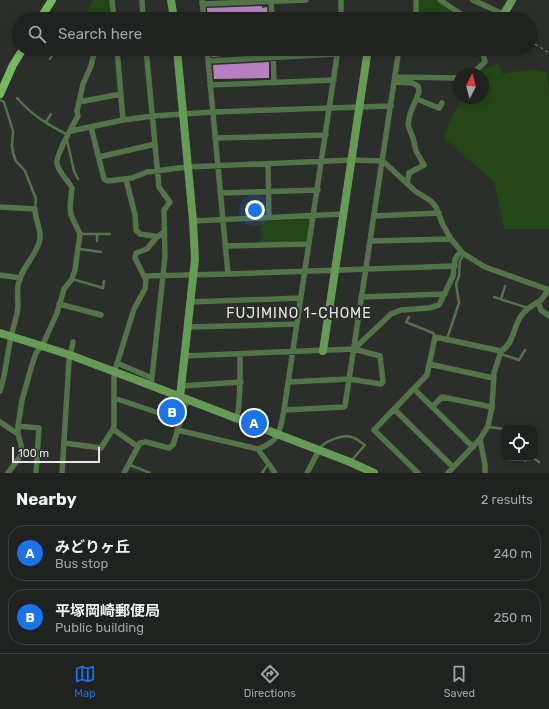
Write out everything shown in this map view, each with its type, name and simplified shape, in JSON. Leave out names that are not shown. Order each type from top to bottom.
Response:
[{"type":"main road","points":[[44,12],[52,0]]},
{"type":"main road","points":[[0,94],[19,56]]},
{"type":"street","points":[[112,0],[113,12]]},
{"type":"street","points":[[142,0],[143,12]]},
{"type":"street","points":[[170,0],[173,12]]},
{"type":"street","points":[[203,12],[202,2],[306,0]]},
{"type":"street","points":[[341,0],[341,12]]},
{"type":"street","points":[[416,0],[416,12]]},
{"type":"street","points":[[440,0],[458,12]]},
{"type":"street","points":[[473,0],[500,12]]},
{"type":"street","points":[[505,12],[512,0]]},
{"type":"street","points":[[271,1],[272,12]]},
{"type":"street","points":[[8,473],[22,454],[18,426],[22,400],[30,368],[36,353],[44,342],[58,313],[64,289],[72,279],[75,270],[80,234],[71,215],[70,206],[72,188],[59,169],[57,156],[78,116],[77,111],[83,84],[91,66],[93,56]]},
{"type":"street","points":[[117,56],[123,120]]},
{"type":"street","points":[[147,56],[159,187],[170,202],[164,210],[165,258],[150,383]]},
{"type":"street","points":[[124,473],[140,443],[146,442],[169,448],[173,445],[180,420],[183,399],[181,386],[195,259],[193,221],[178,56]]},
{"type":"street","points":[[208,56],[228,274]]},
{"type":"street","points":[[208,61],[284,56]]},
{"type":"street","points":[[177,430],[258,449],[267,446],[279,434],[314,216],[337,56]]},
{"type":"street","points":[[323,350],[367,56]]},
{"type":"street","points":[[284,410],[345,406],[383,161],[397,56]]},
{"type":"street","points":[[478,68],[485,62],[484,56]]},
{"type":"street","points":[[273,57],[274,83]]},
{"type":"street","points":[[394,79],[453,78]]},
{"type":"street","points":[[394,79],[418,86],[419,92],[410,114],[408,125],[416,151],[424,165],[409,173],[407,184]]},
{"type":"street","points":[[210,85],[334,80]]},
{"type":"street","points":[[79,102],[120,94]]},
{"type":"street","points":[[417,99],[439,108],[442,103]]},
{"type":"street","points":[[69,135],[91,127],[123,120],[153,116],[213,112],[391,106]]},
{"type":"street","points":[[91,127],[104,179],[108,181],[126,179],[158,170],[187,167],[352,160],[383,161],[415,191],[431,201],[436,207],[443,225],[451,239],[462,252],[485,267],[548,290],[542,299],[528,308],[520,316],[511,339],[501,352],[493,378],[492,407],[488,426],[480,439],[448,473]]},
{"type":"street","points":[[215,138],[326,135]]},
{"type":"street","points":[[98,157],[155,144]]},
{"type":"street","points":[[268,164],[269,218]]},
{"type":"street","points":[[126,179],[135,215],[136,230],[140,234],[154,236],[156,238]]},
{"type":"street","points":[[220,193],[318,190]]},
{"type":"street","points":[[0,207],[35,209],[35,216],[40,232],[40,240],[34,254],[24,269],[18,285],[18,308],[11,336],[4,380],[0,391]]},
{"type":"street","points":[[374,216],[439,213]]},
{"type":"street","points":[[193,221],[344,214]]},
{"type":"street","points":[[64,443],[101,448],[113,429],[114,378],[117,363],[134,309],[145,290],[146,280],[135,258],[136,253],[147,248],[164,232]]},
{"type":"street","points":[[370,241],[451,239]]},
{"type":"street","points":[[225,246],[309,244]]},
{"type":"street","points":[[354,349],[391,314],[401,310],[429,308],[440,305],[453,276],[455,259],[462,252]]},
{"type":"street","points":[[145,276],[455,266]]},
{"type":"street","points":[[0,275],[20,278]]},
{"type":"street","points":[[361,297],[445,294]]},
{"type":"street","points":[[190,302],[301,298]]},
{"type":"street","points":[[538,302],[541,310],[549,316]]},
{"type":"street","points":[[60,304],[98,315],[93,321]]},
{"type":"street","points":[[188,327],[297,324]]},
{"type":"street","points":[[0,333],[70,355],[150,383]]},
{"type":"street","points":[[418,473],[374,430],[427,375],[435,337],[501,352]]},
{"type":"street","points":[[62,473],[69,361],[73,342]]},
{"type":"street","points":[[184,356],[354,349],[380,356],[382,384],[349,379],[288,382]]},
{"type":"street","points":[[236,418],[239,406],[241,382],[240,354]]},
{"type":"street","points":[[117,363],[150,383],[183,399],[279,434],[374,473]]},
{"type":"street","points":[[429,364],[493,378]]},
{"type":"street","points":[[181,386],[241,382]]},
{"type":"street","points":[[414,389],[473,447]]},
{"type":"street","points":[[432,407],[442,397],[492,407]]},
{"type":"street","points":[[114,398],[180,420]]},
{"type":"street","points":[[394,410],[453,467]]},
{"type":"street","points":[[0,422],[18,434]]},
{"type":"street","points":[[18,426],[39,428],[36,473]]},
{"type":"street","points":[[113,429],[138,447]]},
{"type":"street","points":[[480,439],[485,473]]},
{"type":"street","points":[[258,449],[275,473]]},
{"type":"street","points":[[307,473],[319,450]]},
{"type":"lane","points":[[17,98],[29,112],[69,135],[74,171],[78,179]]},
{"type":"lane","points":[[0,100],[4,102],[13,131],[13,153],[16,161],[25,171],[36,199],[35,209]]},
{"type":"lane","points":[[46,122],[51,114]]},
{"type":"lane","points":[[80,234],[110,234]]},
{"type":"lane","points":[[97,241],[98,234]]},
{"type":"lane","points":[[79,248],[101,252]]},
{"type":"lane","points":[[447,340],[459,303],[456,284],[459,276],[462,252]]},
{"type":"lane","points":[[72,279],[103,288],[104,281]]},
{"type":"lane","points":[[501,299],[505,286]]},
{"type":"lane","points":[[494,297],[528,308]]},
{"type":"lane","points":[[409,317],[406,322],[433,333],[435,337]]},
{"type":"lane","points":[[501,352],[519,360],[525,350]]},
{"type":"lane","points":[[488,426],[501,428]]},
{"type":"lane","points":[[319,450],[322,445],[344,436],[353,437],[364,445],[350,462]]},
{"type":"lane","points":[[262,473],[268,464]]},
{"type":"lane","points":[[129,465],[150,473]]},
{"type":"path","points":[[537,45],[549,53]]},
{"type":"green space","points":[[93,0],[110,0],[111,12],[86,12]]},
{"type":"green space","points":[[417,0],[438,0],[457,12],[418,12]]},
{"type":"green space","points":[[497,64],[503,74],[531,70],[547,73],[549,90],[549,229],[504,229],[494,182],[444,138],[450,121],[459,104],[489,104],[489,68],[487,68]]},
{"type":"green space","points":[[310,219],[308,240],[306,241],[261,243],[261,221]]},
{"type":"building","points":[[262,6],[262,8],[267,7],[267,12],[207,12],[207,8]]},
{"type":"building","points":[[269,62],[269,78],[214,79],[213,65]]},
{"type":"place","name":"平塚岡崎郵便局","points":[[172,412]]},
{"type":"place","name":"みどりヶ丘","points":[[254,423]]},
{"type":"district","name":"FUJIMINO 1-CHOME","points":[[299,313]]}]
